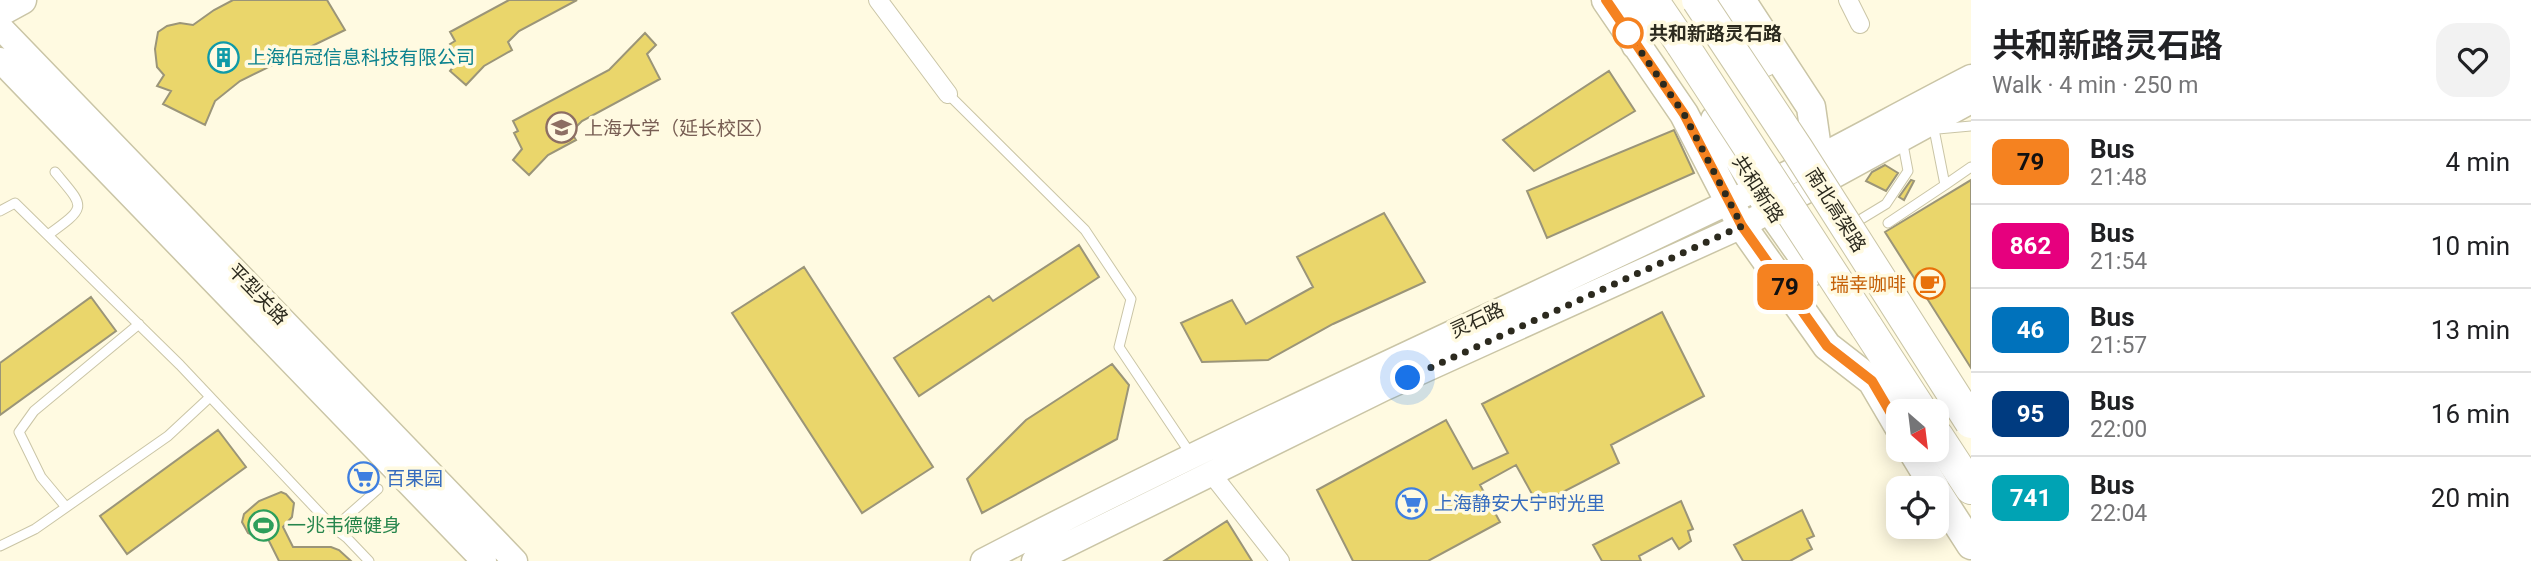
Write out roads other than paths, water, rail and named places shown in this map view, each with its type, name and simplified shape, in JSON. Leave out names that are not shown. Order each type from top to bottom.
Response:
[{"type":"highway","name":"南北高架路","points":[[1652,0],[1914,399]]},
{"type":"highway","name":"南北高架路","points":[[1698,0],[1971,421]]},
{"type":"highway","points":[[1722,0],[1763,61],[1838,188],[1896,304]]},
{"type":"highway","points":[[1950,456],[1971,488]]},
{"type":"main road","points":[[0,12],[22,0]]},
{"type":"main road","name":"共和新路","points":[[1606,0],[1684,114],[1735,214],[1827,346],[1872,381]]},
{"type":"main road","points":[[1636,45],[1637,0]]},
{"type":"main road","name":"共和新路","points":[[1637,0],[1763,199],[1850,323],[1872,381],[1886,405]]},
{"type":"main road","points":[[1704,0],[1789,130],[1824,167]]},
{"type":"main road","points":[[1741,0],[1811,107],[1824,167],[1889,295],[1971,421]]},
{"type":"main road","name":"平型关路","points":[[0,27],[515,561]]},
{"type":"main road","name":"平型关路","points":[[0,60],[484,561]]},
{"type":"main road","name":"灵石路","points":[[1034,561],[1735,214],[1824,167],[1971,77]]},
{"type":"main road","name":"灵石路","points":[[1824,167],[1933,126],[1971,101]]},
{"type":"main road","name":"灵石路","points":[[983,561],[1361,374],[1735,214]]},
{"type":"main road","points":[[1949,510],[1971,545]]},
{"type":"street","points":[[878,0],[948,94]]},
{"type":"street","points":[[1848,0],[1860,24]]},
{"type":"street","points":[[1211,473],[1280,561]]},
{"type":"lane","points":[[948,94],[1085,230],[1131,299],[1119,347],[1192,456]]},
{"type":"lane","points":[[1945,185],[1933,126],[1971,126]]},
{"type":"lane","points":[[1853,224],[1886,204],[1908,171],[1902,138]]},
{"type":"lane","points":[[1888,223],[1971,167]]},
{"type":"lane","points":[[48,234],[74,216],[79,207],[79,200],[55,172]]},
{"type":"lane","points":[[0,211],[15,202],[139,324],[334,528],[369,561]]},
{"type":"lane","points":[[66,507],[41,477],[19,432],[33,411],[139,324]]},
{"type":"lane","points":[[0,546],[34,529],[168,436],[210,397]]},
{"type":"lane","points":[[334,528],[378,489]]},
{"type":"place","name":"共和新路灵石路","points":[[1628,33]]},
{"type":"place","name":"上海佰冠信息科技有限公司","points":[[224,57]]},
{"type":"place","name":"上海大学（延长校区）","points":[[561,128]]},
{"type":"place","name":"瑞幸咖啡","points":[[1929,284]]},
{"type":"place","name":"百果园","points":[[363,478]]},
{"type":"place","name":"上海静安大宁时光里","points":[[1411,503]]},
{"type":"place","name":"一兆韦德健身","points":[[264,525]]}]
